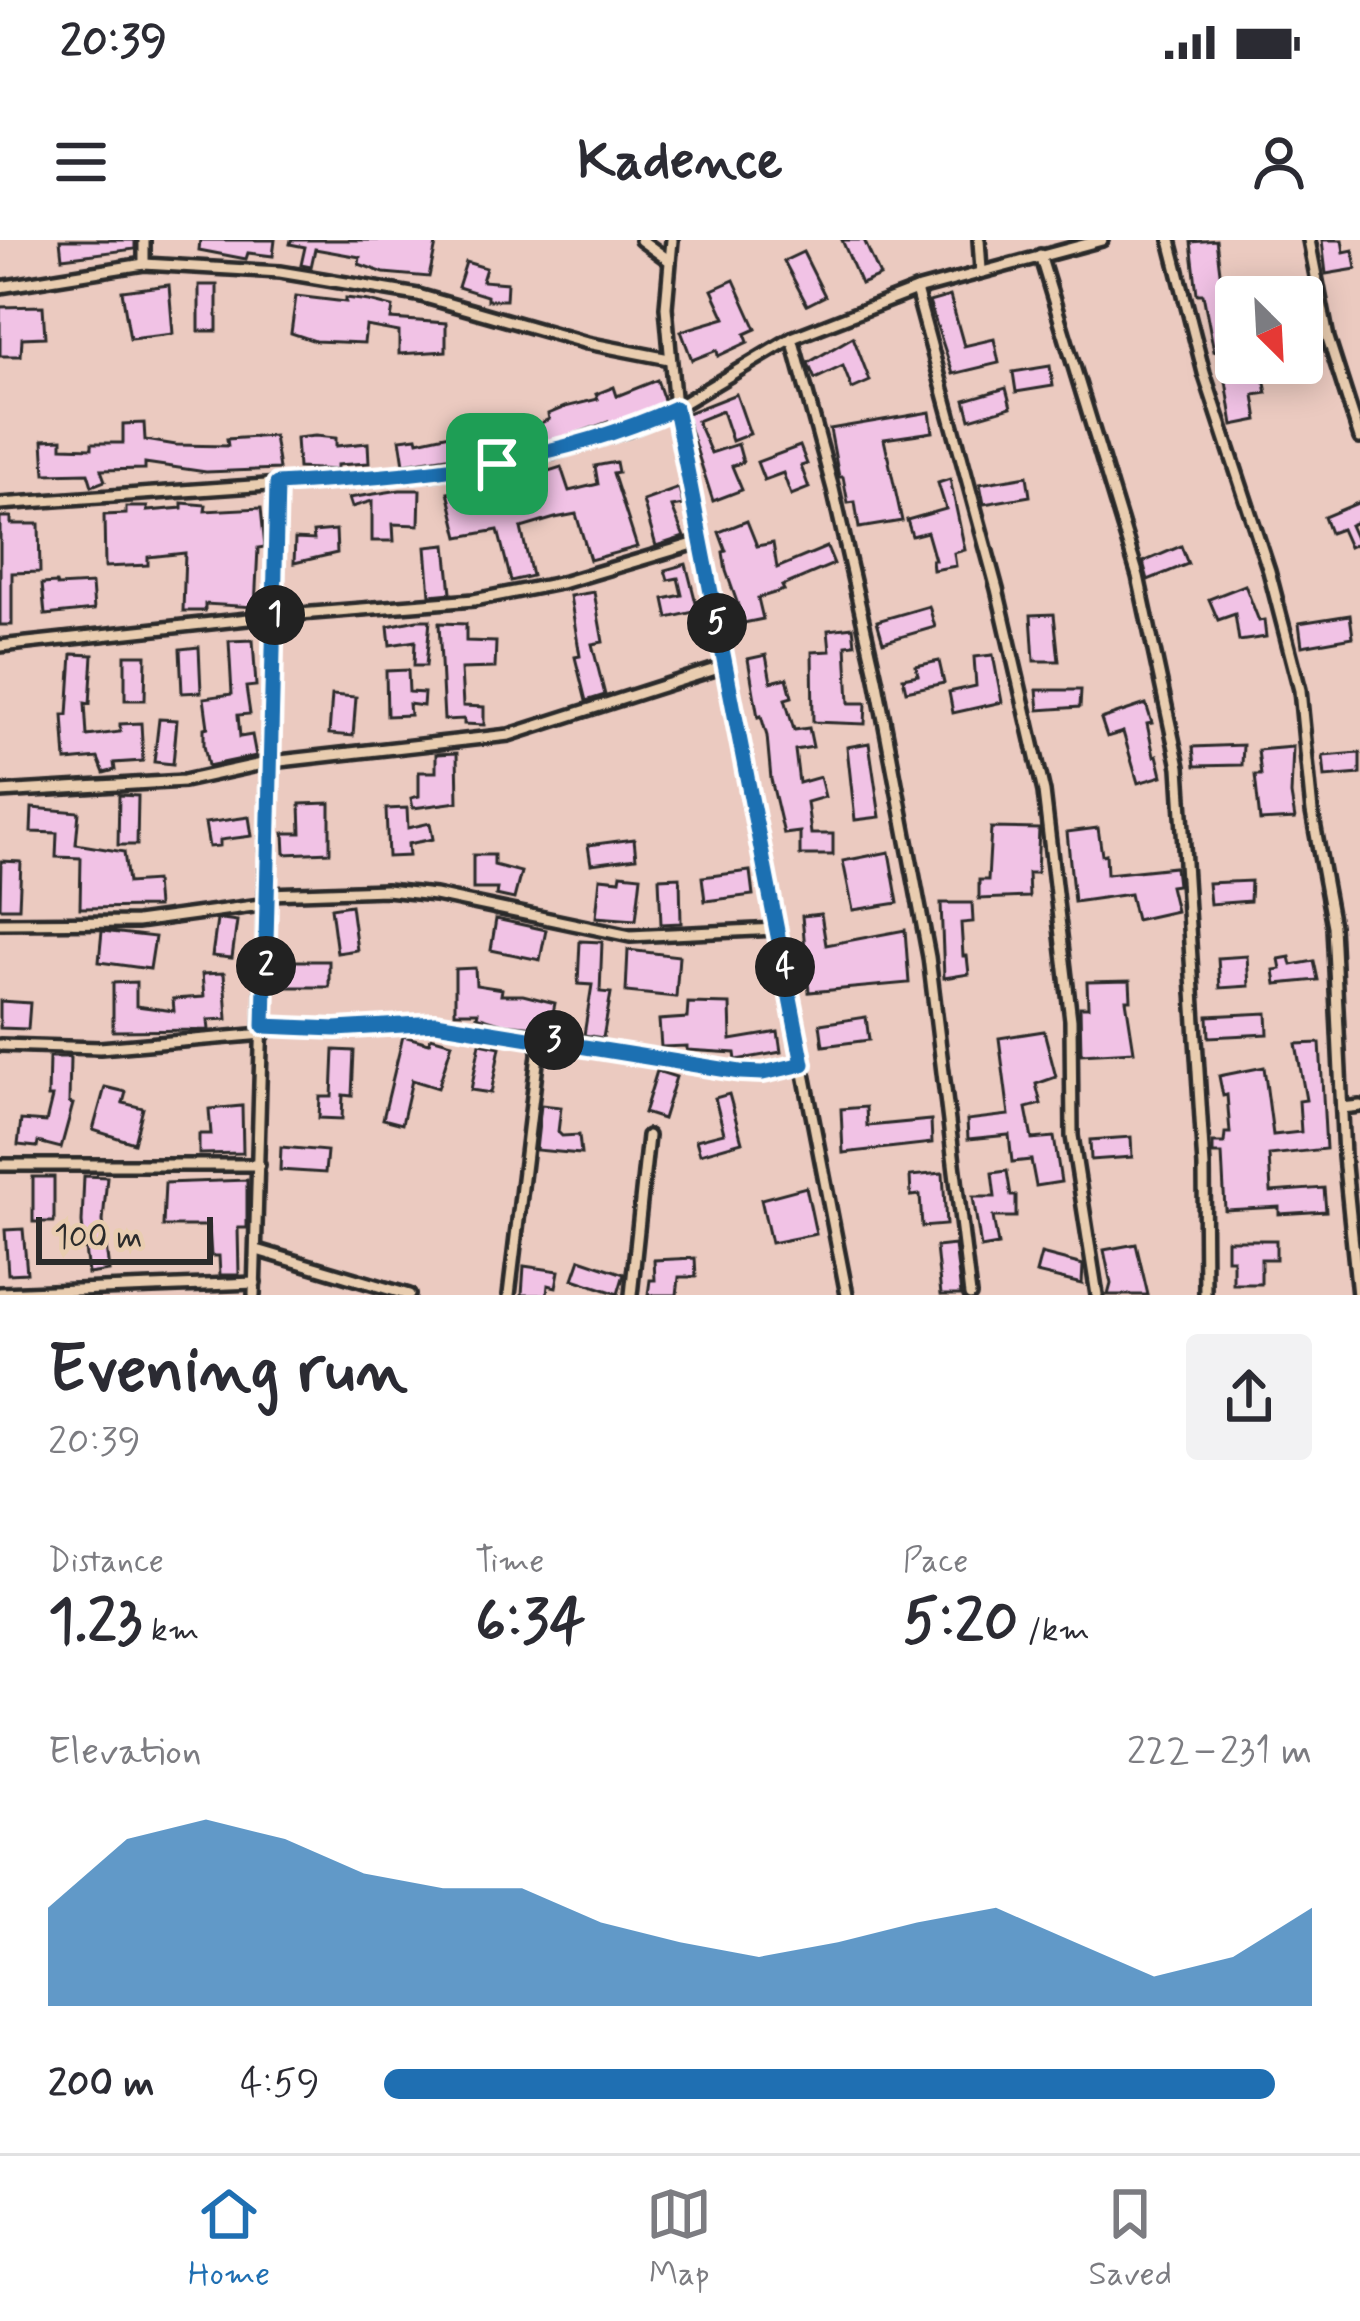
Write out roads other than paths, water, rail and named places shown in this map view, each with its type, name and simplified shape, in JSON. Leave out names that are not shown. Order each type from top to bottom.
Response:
[{"type":"street","points":[[144,240],[144,264]]},
{"type":"street","points":[[641,240],[667,259]]},
{"type":"street","points":[[672,240],[667,259],[675,408],[847,1295]]},
{"type":"street","points":[[979,240],[981,270]]},
{"type":"street","points":[[0,504],[436,473],[497,464],[628,430],[675,408],[792,338],[916,290],[1102,240]]},
{"type":"street","points":[[1170,240],[1215,411],[1269,571],[1297,675],[1312,812],[1333,926],[1358,1295]]},
{"type":"street","points":[[1310,240],[1328,338],[1360,438]]},
{"type":"street","points":[[1040,255],[1138,576],[1179,767],[1203,1145],[1205,1295]]},
{"type":"street","points":[[0,287],[144,264],[280,272],[350,281],[489,313],[586,344],[669,359]]},
{"type":"street","points":[[916,290],[997,589],[1044,792],[1070,1001],[1072,1136],[1097,1295]]},
{"type":"street","points":[[792,338],[861,608],[929,957],[970,1295]]},
{"type":"street","points":[[0,1293],[255,1289],[277,484]]},
{"type":"street","points":[[0,646],[517,593],[700,542]]},
{"type":"street","points":[[0,793],[184,781],[271,762],[509,735],[725,666]]},
{"type":"street","points":[[0,923],[137,922],[268,899],[386,890],[630,936],[777,929]]},
{"type":"street","points":[[0,1045],[100,1048],[264,1030],[423,1022],[740,1072],[763,1073],[803,1064]]},
{"type":"street","points":[[509,1295],[540,1038]]},
{"type":"street","points":[[1342,1108],[1360,1106]]},
{"type":"street","points":[[631,1295],[648,1136]]},
{"type":"street","points":[[0,1165],[259,1165]]},
{"type":"street","points":[[256,1250],[409,1295]]}]
